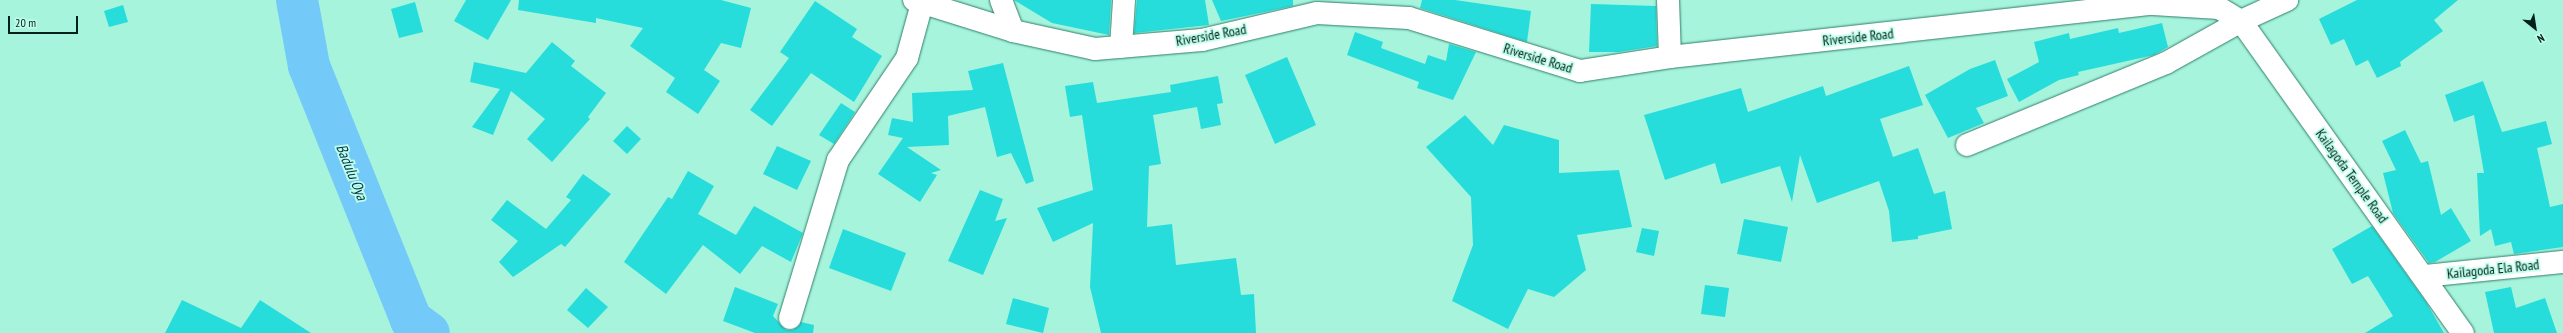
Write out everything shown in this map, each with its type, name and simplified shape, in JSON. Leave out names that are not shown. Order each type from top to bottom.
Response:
[{"type":"street","points":[[790,318],[838,160],[907,58],[920,0]]},
{"type":"street","name":"Riverside Road","points":[[920,0],[1013,31],[1095,49],[1202,40],[1317,13],[1408,18],[1580,71],[1670,57],[2153,4],[2219,8],[2241,20]]},
{"type":"street","points":[[1001,0],[1013,31]]},
{"type":"street","points":[[1121,47],[1124,0]]},
{"type":"street","points":[[1663,0],[1670,57]]},
{"type":"street","points":[[1967,145],[2166,62],[2241,20],[2287,0]]},
{"type":"street","name":"Kailagoda Temple Road","points":[[2241,20],[2463,333]]},
{"type":"street","name":"Kailagoda Ela Road","points":[[2424,276],[2563,262]]},
{"type":"building","points":[[466,0],[511,0],[488,40],[454,21]]},
{"type":"building","points":[[519,0],[721,0],[751,8],[741,48],[721,43],[704,70],[720,81],[698,114],[666,92],[675,78],[630,46],[643,28],[596,18],[596,23],[518,10]]},
{"type":"building","points":[[1014,0],[1111,0],[1109,35],[1052,23]]},
{"type":"building","points":[[1137,0],[1205,0],[1209,25],[1134,33]]},
{"type":"building","points":[[1212,0],[1293,0],[1293,6],[1221,21]]},
{"type":"building","points":[[1422,0],[1455,0],[1531,11],[1527,42],[1420,8]]},
{"type":"building","points":[[2357,0],[2458,0],[2434,20],[2443,31],[2400,62],[2401,66],[2377,78],[2368,60],[2356,66],[2344,39],[2331,45],[2319,19]]},
{"type":"building","points":[[815,1],[857,29],[852,37],[882,56],[854,102],[811,73],[772,126],[750,110],[789,58],[780,52]]},
{"type":"building","points":[[415,2],[423,32],[399,38],[391,9]]},
{"type":"building","points":[[1591,4],[1656,6],[1657,46],[1619,52],[1589,52]]},
{"type":"building","points":[[123,5],[128,22],[109,27],[104,11]]},
{"type":"building","points":[[2162,23],[2168,47],[2154,55],[2078,72],[2079,75],[2059,80],[2019,102],[2007,79],[2039,62],[2034,42],[2069,33],[2070,39],[2118,28],[2119,33]]},
{"type":"building","points":[[1355,32],[1383,42],[1381,48],[1425,64],[1428,55],[1446,61],[1449,44],[1476,52],[1453,100],[1417,88],[1419,82],[1347,55]]},
{"type":"building","points":[[552,42],[575,61],[571,66],[606,93],[588,117],[590,119],[552,162],[527,139],[545,119],[511,91],[493,135],[472,127],[500,89],[470,82],[474,62],[526,73]]},
{"type":"building","points":[[1287,57],[1316,125],[1275,144],[1245,75]]},
{"type":"building","points":[[1995,60],[2008,96],[1976,108],[1984,123],[1948,138],[1925,95],[1970,69]]},
{"type":"building","points":[[1003,63],[1034,181],[1026,184],[1011,153],[997,157],[985,107],[948,116],[949,145],[907,147],[941,170],[931,173],[937,175],[920,202],[878,174],[903,138],[888,135],[892,118],[913,122],[912,93],[973,90],[968,71]]},
{"type":"building","points":[[1909,66],[1923,105],[1880,119],[1893,157],[1918,148],[1934,194],[1945,191],[1952,229],[1918,236],[1918,239],[1892,242],[1889,211],[1879,181],[1817,203],[1800,155],[1792,202],[1780,166],[1721,184],[1715,163],[1665,180],[1644,115],[1741,88],[1748,112],[1823,86],[1826,96]]},
{"type":"building","points":[[1218,76],[1223,103],[1217,104],[1221,125],[1201,129],[1197,107],[1153,115],[1161,164],[1149,166],[1147,227],[1172,224],[1176,265],[1236,258],[1241,295],[1254,294],[1256,333],[1101,333],[1090,287],[1093,223],[1053,242],[1037,208],[1093,190],[1082,115],[1070,117],[1065,86],[1093,82],[1097,103],[1171,92],[1170,85]]},
{"type":"building","points":[[2483,81],[2502,132],[2546,121],[2552,144],[2537,148],[2550,207],[2563,204],[2563,247],[2514,254],[2511,242],[2495,246],[2491,229],[2480,236],[2477,173],[2484,173],[2474,115],[2454,122],[2445,95]]},
{"type":"building","points":[[841,103],[855,112],[834,144],[819,135]]},
{"type":"building","points":[[1465,115],[1493,145],[1504,125],[1559,140],[1559,173],[1619,170],[1632,227],[1577,235],[1586,270],[1554,297],[1528,289],[1508,329],[1452,301],[1473,245],[1471,197],[1426,147]]},
{"type":"building","points":[[627,126],[641,139],[627,154],[613,141]]},
{"type":"building","points":[[2405,130],[2421,163],[2428,161],[2441,215],[2451,208],[2471,241],[2435,262],[2429,263],[2393,213],[2383,173],[2396,170],[2382,141]]},
{"type":"building","points":[[777,146],[811,161],[797,190],[763,174]]},
{"type":"building","points":[[688,171],[714,186],[698,214],[736,235],[754,206],[803,233],[791,262],[762,246],[740,274],[703,245],[666,294],[624,262],[668,197],[672,199]]},
{"type":"building","points":[[583,174],[611,194],[565,247],[561,244],[513,277],[499,262],[518,241],[491,220],[507,200],[546,229],[571,200],[566,197]]},
{"type":"building","points":[[980,190],[1003,199],[995,221],[1007,218],[983,275],[948,261]]},
{"type":"building","points":[[1744,219],[1788,227],[1781,262],[1737,254]]},
{"type":"building","points":[[2372,226],[2426,302],[2444,333],[2365,333],[2393,316],[2368,276],[2352,284],[2332,249]]},
{"type":"building","points":[[1642,228],[1659,231],[1654,256],[1636,252]]},
{"type":"building","points":[[843,229],[906,253],[891,291],[829,268]]},
{"type":"building","points":[[1705,285],[1729,288],[1725,317],[1701,314]]},
{"type":"building","points":[[735,287],[778,304],[773,316],[786,330],[793,330],[801,322],[814,325],[813,333],[755,333],[723,321]]},
{"type":"building","points":[[2511,287],[2516,308],[2545,298],[2557,333],[2494,333],[2485,292]]},
{"type":"building","points":[[586,288],[608,307],[588,328],[567,310]]},
{"type":"building","points":[[1013,298],[1049,308],[1043,333],[1006,324]]},
{"type":"building","points":[[182,300],[241,328],[260,300],[311,333],[165,333]]},
{"type":"waterway","name":"Badulu Oya","points":[[297,0],[309,66],[411,320],[429,333]]}]
